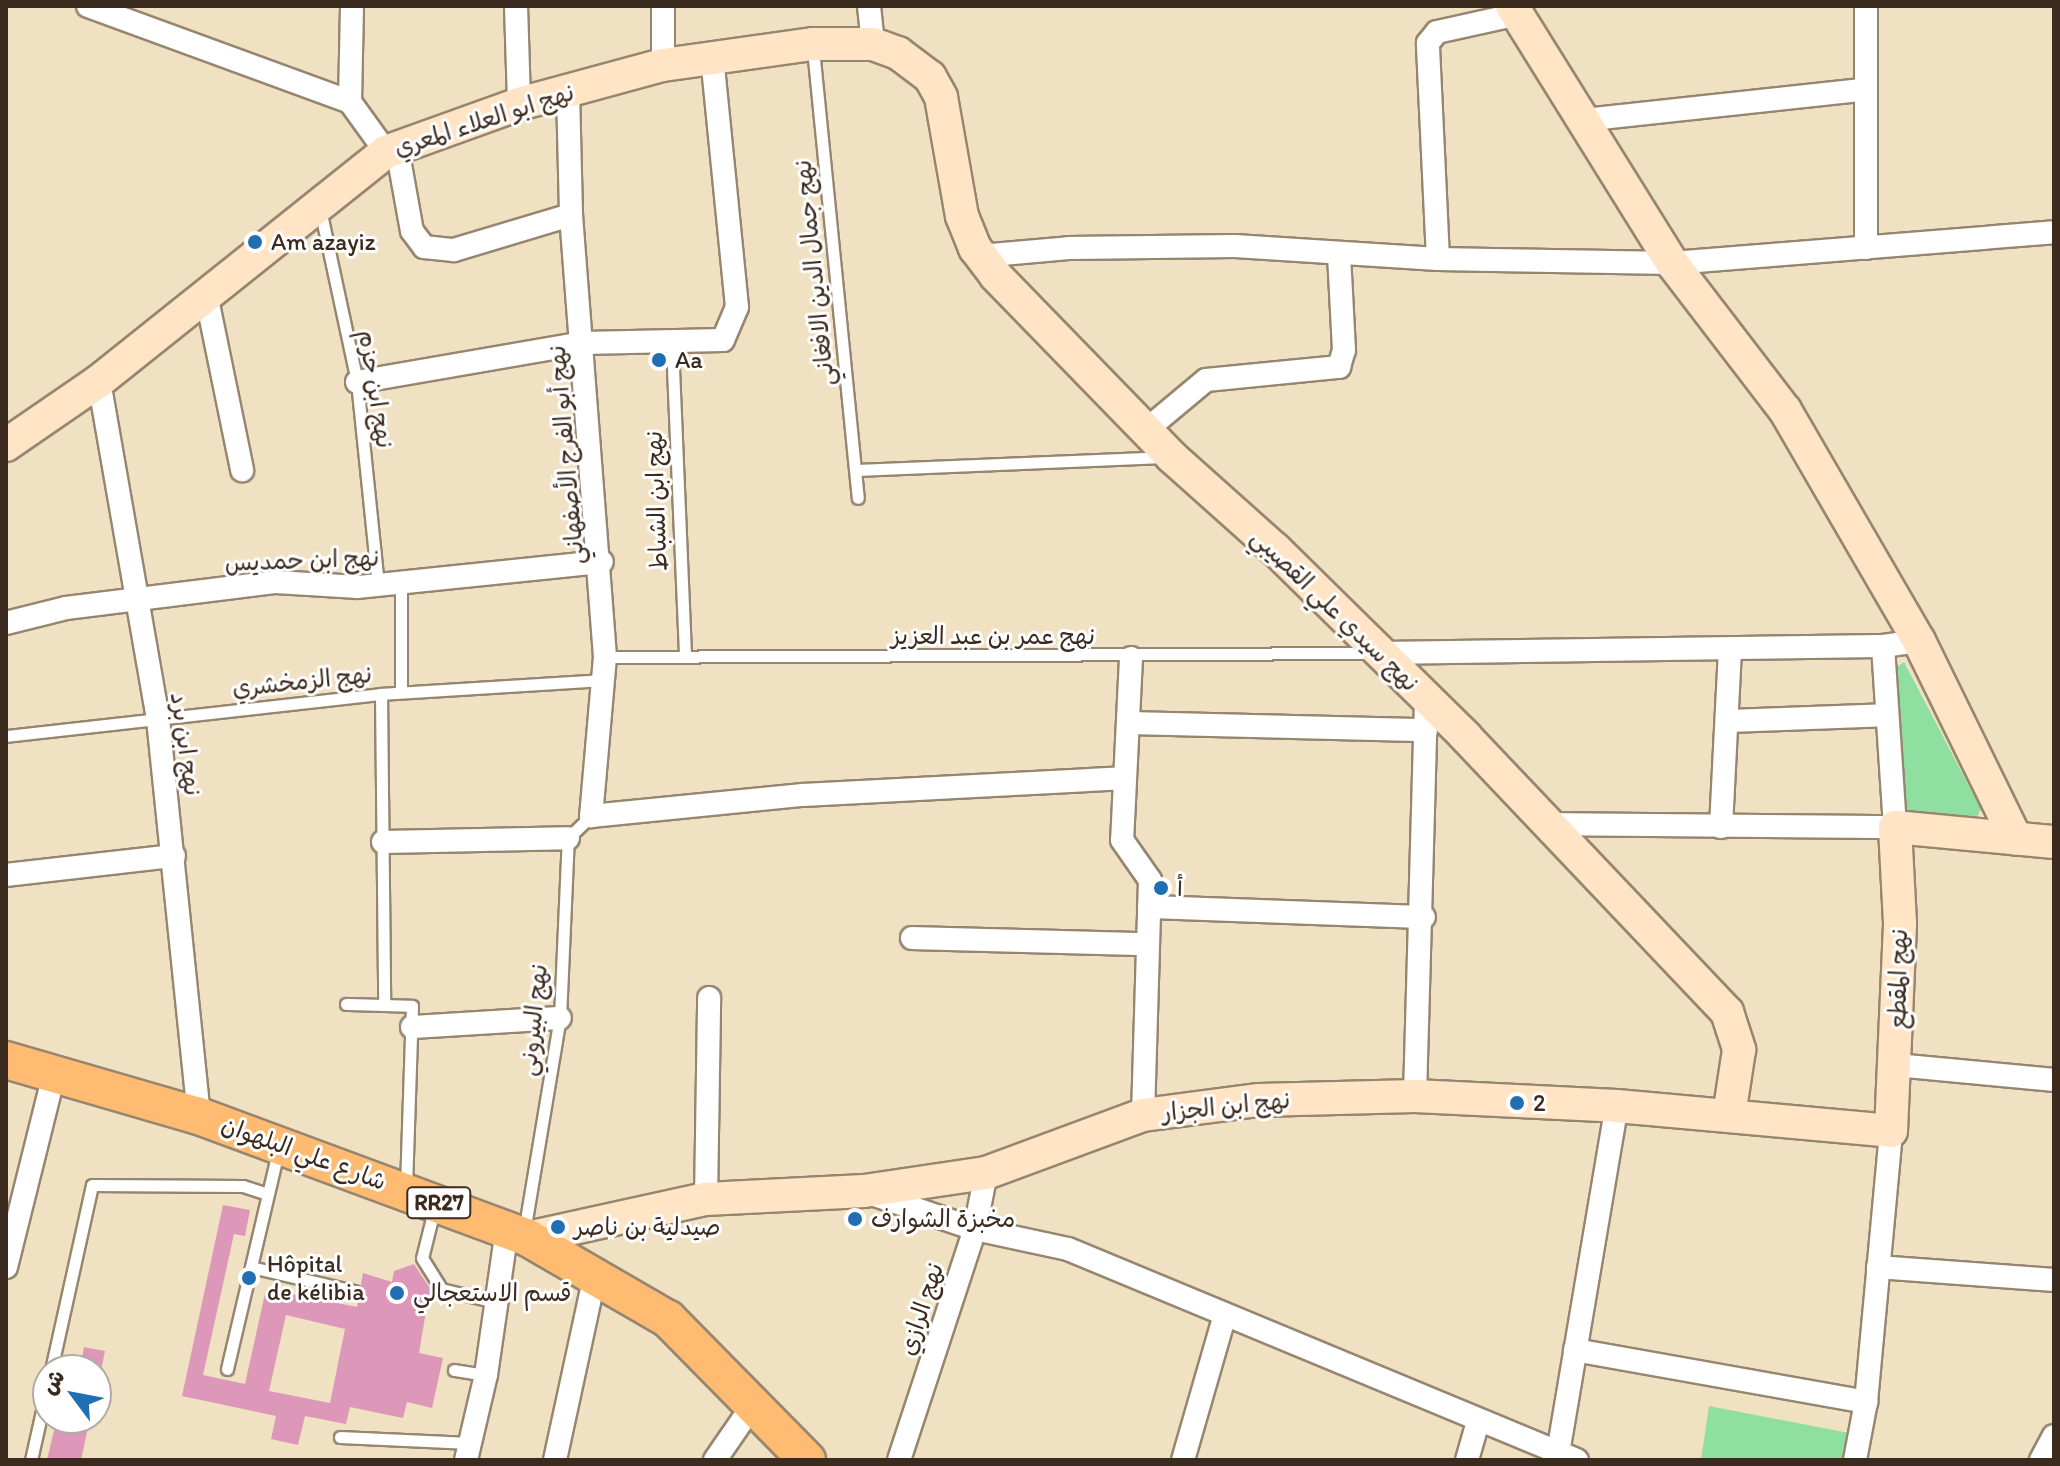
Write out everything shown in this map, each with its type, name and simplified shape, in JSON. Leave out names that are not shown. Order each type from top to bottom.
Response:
[{"type":"main road","name":"شارع علي البلهوان","points":[[6,1060],[199,1116],[519,1235],[595,1275],[668,1319],[755,1402],[807,1460]]},
{"type":"street","points":[[88,6],[350,102],[391,150],[412,231],[424,247],[454,250],[571,215]]},
{"type":"street","points":[[350,102],[352,6]]},
{"type":"street","points":[[516,6],[519,104]]},
{"type":"street","points":[[663,6],[663,65]]},
{"type":"street","points":[[869,6],[873,44]]},
{"type":"street","points":[[1866,6],[1862,90],[1866,248]]},
{"type":"street","points":[[1438,259],[1428,43],[1437,32],[1515,10],[1672,263],[1785,410],[1919,641],[2016,839]]},
{"type":"street","name":"نهج ابو العلاء المعري","points":[[6,445],[99,381],[319,203],[391,150],[519,104],[663,65],[813,44],[873,44],[916,63],[941,97]]},
{"type":"street","points":[[357,382],[583,343],[672,344],[723,340],[737,307],[712,57]]},
{"type":"street","points":[[1584,120],[1862,90]]},
{"type":"street","name":"نهج أبو الفرج الأصفهاني","points":[[568,91],[571,215],[602,562],[605,657],[591,816]]},
{"type":"street","name":"نهج سيدي علي القصيبي","points":[[941,97],[962,216],[980,256],[1172,457],[1380,653],[1426,715],[1547,824],[1727,1012],[1739,1050],[1729,1115]]},
{"type":"street","points":[[980,256],[1188,246],[1287,247],[1339,254],[1438,259],[1672,263],[2054,232]]},
{"type":"street","points":[[1146,430],[1206,380],[1339,367],[1344,350],[1339,254]]},
{"type":"street","points":[[206,294],[242,470]]},
{"type":"street","name":"نهج ابن برد","points":[[99,381],[134,598],[158,719],[199,1116]]},
{"type":"street","name":"نهج ابن حمديس","points":[[6,623],[134,598],[276,582],[336,587],[602,562]]},
{"type":"street","points":[[1380,653],[1730,650],[1883,646],[1919,641]]},
{"type":"street","points":[[1883,646],[1895,827]]},
{"type":"street","points":[[1721,827],[1730,650]]},
{"type":"street","points":[[1131,658],[1122,840],[1148,873],[1143,1115]]},
{"type":"street","points":[[1130,723],[1426,715],[1424,917],[1415,1096]]},
{"type":"street","points":[[1727,721],[1887,715]]},
{"type":"street","points":[[591,816],[803,795],[1123,778]]},
{"type":"street","points":[[1547,824],[1895,827],[2054,842]]},
{"type":"street","name":"نهج المقطع","points":[[1891,1131],[1900,923],[1895,827]]},
{"type":"street","points":[[383,842],[568,838]]},
{"type":"street","points":[[6,875],[174,856]]},
{"type":"street","points":[[1149,907],[1424,917]]},
{"type":"street","points":[[912,938],[1145,944]]},
{"type":"street","points":[[706,1199],[709,998]]},
{"type":"street","points":[[412,1027],[560,1018]]},
{"type":"street","points":[[1896,1065],[2054,1080]]},
{"type":"street","points":[[6,1267],[54,1074]]},
{"type":"street","name":"نهج ابن الجزار","points":[[519,1235],[706,1199],[864,1191],[986,1173],[1143,1115],[1259,1100],[1415,1096],[1617,1106],[1891,1131]]},
{"type":"street","points":[[864,1191],[975,1229],[1068,1249],[1224,1318],[1567,1457],[1575,1350],[1617,1106]]},
{"type":"street","points":[[1855,1460],[1866,1402],[1891,1131]]},
{"type":"street","name":"نهج الرازي","points":[[899,1460],[975,1229],[986,1173]]},
{"type":"street","points":[[468,1451],[486,1375],[496,1302],[519,1235]]},
{"type":"street","points":[[1878,1267],[2054,1280]]},
{"type":"street","points":[[555,1460],[595,1275]]},
{"type":"street","points":[[1183,1460],[1224,1318]]},
{"type":"street","points":[[1575,1350],[1866,1402]]},
{"type":"street","points":[[715,1460],[755,1402]]},
{"type":"street","points":[[1467,1460],[1478,1422]]},
{"type":"street","points":[[2041,1460],[2054,1436]]},
{"type":"lane","name":"نهج جمال الدين الافغاني","points":[[813,44],[858,498]]},
{"type":"lane","name":"نهج ابن حزم","points":[[319,203],[357,382],[390,583],[401,692]]},
{"type":"lane","name":"نهج ابن الشباط","points":[[672,344],[685,657]]},
{"type":"lane","points":[[856,470],[1172,457]]},
{"type":"lane","name":"نهج عمر بن عبد العزيز","points":[[605,657],[1131,658],[1380,653]]},
{"type":"lane","name":"نهج الزمخشري","points":[[6,736],[401,692],[603,680]]},
{"type":"lane","points":[[381,694],[384,1005]]},
{"type":"lane","points":[[568,838],[591,816]]},
{"type":"lane","name":"نهج البيروني","points":[[519,1235],[560,1018],[568,838]]},
{"type":"lane","points":[[346,1004],[412,1006],[422,1258],[441,1289],[496,1302]]},
{"type":"lane","points":[[227,1369],[280,1144]]},
{"type":"lane","points":[[55,1354],[92,1185],[243,1186],[267,1194]]},
{"type":"lane","points":[[251,1267],[354,1291]]},
{"type":"lane","points":[[454,1370],[486,1375]]},
{"type":"lane","points":[[31,1460],[37,1434]]},
{"type":"lane","points":[[340,1437],[468,1451]]},
{"type":"green space","points":[[1904,662],[1981,809],[1975,821],[1899,818],[1889,673]]},
{"type":"green space","points":[[1709,1406],[1849,1433],[1844,1460],[1701,1460]]},
{"type":"building","points":[[223,1205],[250,1210],[245,1236],[234,1234],[203,1375],[245,1384],[266,1289],[357,1307],[363,1273],[392,1282],[394,1271],[414,1264],[435,1296],[426,1311],[419,1353],[443,1358],[432,1408],[407,1402],[403,1418],[350,1407],[346,1424],[305,1416],[298,1445],[271,1439],[276,1416],[182,1396]],"holes":[[[286,1315],[345,1329],[330,1403],[269,1391]]]},
{"type":"building","points":[[84,1347],[105,1351],[104,1354],[83,1354]]},
{"type":"building","points":[[53,1434],[87,1434],[81,1460],[47,1460]]},
{"type":"place","name":"Am azayiz","points":[[255,242]]},
{"type":"place","name":"Aa","points":[[659,360]]},
{"type":"place","name":"أ","points":[[1161,888]]},
{"type":"place","name":"2","points":[[1517,1103]]},
{"type":"place","name":"مخبزة الشوارف","points":[[855,1219]]},
{"type":"place","name":"صيدلية بن ناصر","points":[[558,1227]]},
{"type":"place","name":"Hôpital de kélibia","points":[[249,1278]]},
{"type":"place","name":"قسم الاستعجالي","points":[[397,1293]]}]
